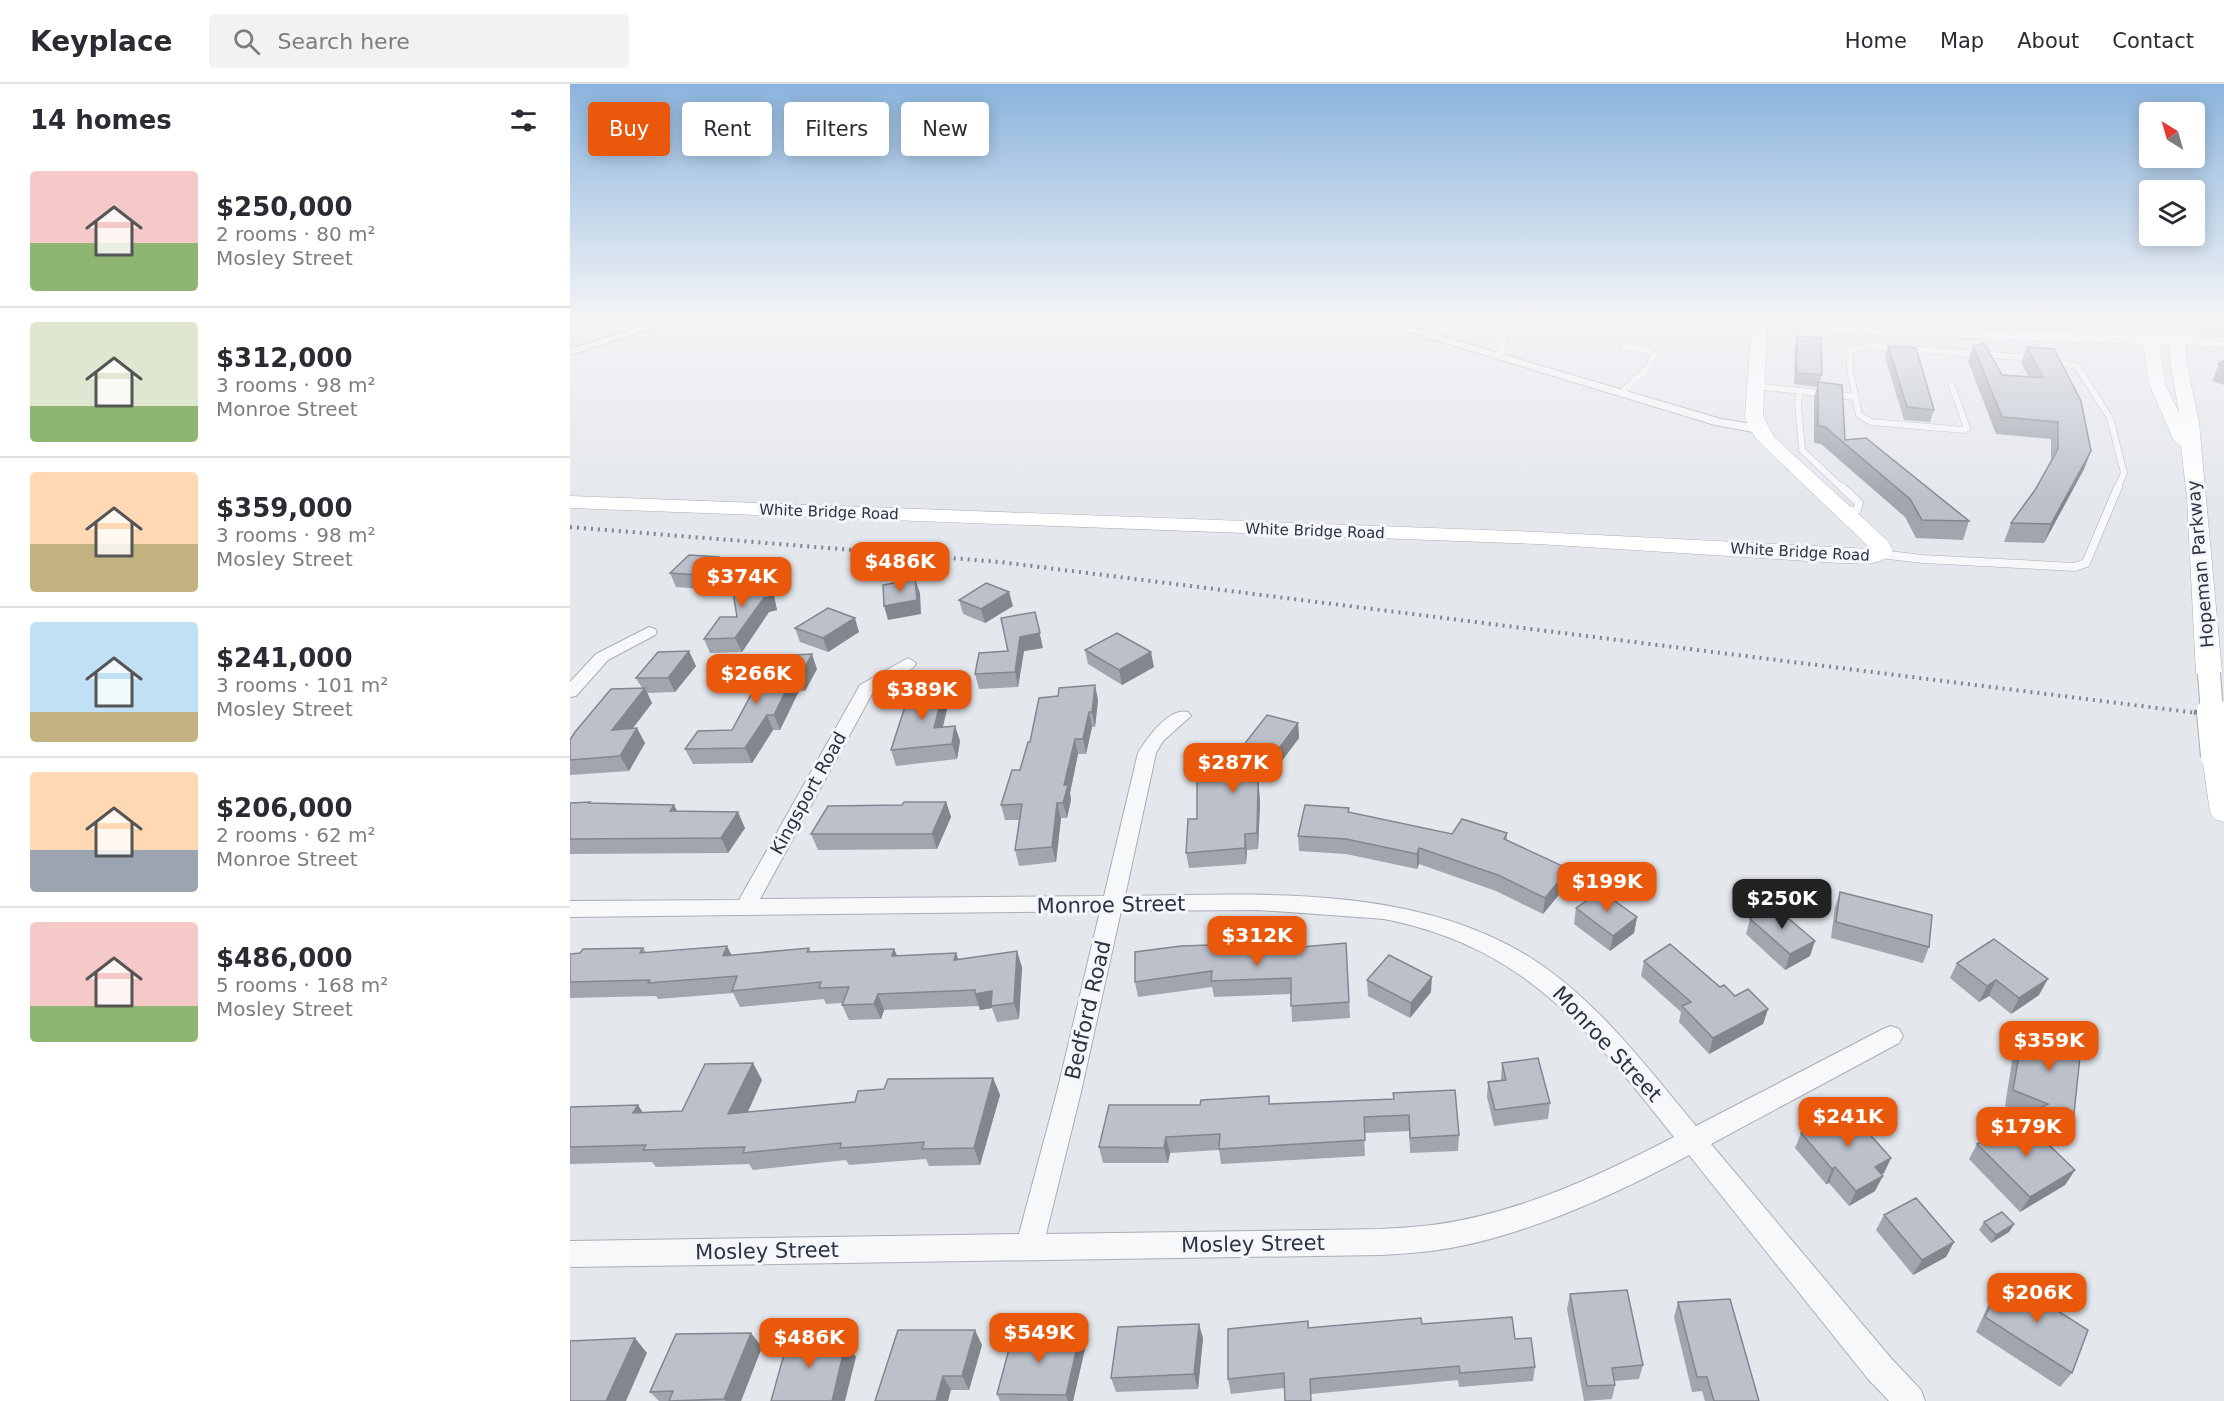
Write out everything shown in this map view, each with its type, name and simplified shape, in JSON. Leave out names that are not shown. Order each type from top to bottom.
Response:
[{"type":"main road","points":[[1756,378],[1754,416],[1759,429]]},
{"type":"main road","name":"Hopeman Parkway","points":[[2156,378],[2191,458]]},
{"type":"main road","name":"Hopeman Parkway","points":[[2182,378],[2190,423],[2216,756],[2224,812]]},
{"type":"main road","name":"White Bridge Road","points":[[570,502],[1593,540],[1870,557],[1880,554],[1882,550],[1880,546],[1767,441],[1759,429]]},
{"type":"street","points":[[1572,378],[1719,422],[1759,429]]},
{"type":"street","points":[[570,692],[602,657],[649,632]]},
{"type":"street","name":"Kingsport Road","points":[[744,909],[866,689],[908,663]]},
{"type":"street","name":"Bedford Road","points":[[1029,1247],[1069,1092],[1147,753],[1156,738],[1182,716]]},
{"type":"street","name":"Monroe Street","points":[[570,909],[1258,902],[1309,904],[1387,912],[1445,926],[1472,937],[1525,965],[1576,1006],[1633,1068],[1879,1368],[1910,1401]]},
{"type":"street","name":"Mosley Street","points":[[570,1254],[1369,1242],[1432,1238],[1482,1228],[1539,1211],[1652,1162],[1891,1036]]},
{"type":"lane","points":[[1621,393],[1637,378]]},
{"type":"lane","points":[[1852,378],[1859,415],[1871,422],[1964,430],[1967,428],[1952,386]]},
{"type":"lane","points":[[1880,554],[1923,559],[2082,566],[2086,563],[2124,473],[2110,418],[2085,378]]},
{"type":"lane","points":[[1755,386],[1855,397]]},
{"type":"lane","points":[[1800,391],[1798,404],[1802,450],[1859,503],[1857,510],[1845,513]]},
{"type":"building","points":[[1898,378],[1925,378],[1934,410],[1907,407]]},
{"type":"building","points":[[1986,378],[2069,378],[2081,401],[2091,451],[2051,524],[2011,523],[2035,490],[2058,449],[2058,422],[2002,417]]},
{"type":"building","points":[[1818,382],[1842,385],[1845,440],[1866,438],[1969,521],[1922,520],[1910,499],[1825,427],[1818,426]]},
{"type":"building","points":[[689,555],[719,557],[700,575],[670,573]]},
{"type":"building","points":[[768,577],[772,596],[764,598],[735,638],[704,639],[720,617],[737,617],[732,585]]},
{"type":"building","points":[[915,579],[917,600],[884,606],[883,585]]},
{"type":"building","points":[[986,583],[1009,592],[981,609],[959,600]]},
{"type":"building","points":[[828,608],[855,618],[823,638],[795,628]]},
{"type":"building","points":[[1035,612],[1040,633],[1020,637],[1015,672],[975,674],[979,653],[1008,651],[1001,618]]},
{"type":"building","points":[[1117,633],[1151,652],[1119,670],[1085,650]]},
{"type":"building","points":[[689,651],[668,678],[636,678],[658,652]]},
{"type":"building","points":[[812,654],[800,676],[793,676],[774,715],[767,715],[745,748],[685,749],[698,731],[732,730],[772,656]]},
{"type":"building","points":[[945,685],[934,728],[955,726],[952,744],[891,750],[911,688]]},
{"type":"building","points":[[1095,685],[1092,712],[1089,712],[1083,739],[1075,739],[1064,785],[1068,785],[1063,803],[1057,803],[1052,847],[1015,850],[1022,804],[1001,805],[1012,770],[1020,770],[1028,742],[1030,742],[1039,698],[1058,696],[1059,688]]},
{"type":"building","points":[[645,688],[612,730],[637,728],[620,756],[570,760],[570,740],[611,689]]},
{"type":"building","points":[[1267,715],[1298,723],[1277,751],[1255,746],[1258,786],[1257,833],[1245,834],[1245,848],[1186,853],[1188,819],[1197,819],[1197,771],[1225,769]]},
{"type":"building","points":[[904,802],[946,802],[932,834],[811,834],[828,806],[902,805]]},
{"type":"building","points":[[570,803],[674,805],[670,811],[738,812],[721,838],[570,839]]},
{"type":"building","points":[[1305,805],[1349,808],[1348,812],[1452,834],[1462,819],[1507,833],[1504,839],[1569,869],[1545,898],[1498,875],[1419,848],[1417,854],[1346,839],[1298,836]]},
{"type":"building","points":[[1601,891],[1637,917],[1613,936],[1576,908]]},
{"type":"building","points":[[1840,892],[1932,915],[1929,947],[1836,922]]},
{"type":"building","points":[[1774,906],[1815,941],[1790,954],[1750,919]]},
{"type":"building","points":[[1994,939],[2048,979],[2019,998],[1996,980],[1987,986],[1957,963]]},
{"type":"building","points":[[1268,943],[1267,950],[1346,943],[1349,1002],[1291,1006],[1291,978],[1211,981],[1212,971],[1135,982],[1135,952],[1181,946]]},
{"type":"building","points":[[1670,944],[1720,987],[1724,985],[1735,996],[1748,989],[1768,1009],[1713,1038],[1682,1006],[1691,1002],[1644,961]]},
{"type":"building","points":[[727,946],[723,956],[809,948],[807,952],[894,949],[892,956],[956,953],[954,960],[1017,951],[1014,1003],[991,1006],[992,991],[975,994],[975,990],[878,994],[874,1004],[842,1005],[849,987],[819,988],[821,982],[732,991],[737,976],[648,983],[650,980],[570,982],[570,954],[580,953],[583,949],[643,948],[640,953]]},
{"type":"building","points":[[1389,955],[1432,977],[1411,1003],[1367,980]]},
{"type":"building","points":[[2024,1026],[2081,1047],[2073,1123],[2038,1109],[2048,1104],[2013,1090]]},
{"type":"building","points":[[1538,1058],[1550,1103],[1495,1110],[1488,1082],[1506,1080],[1502,1063]]},
{"type":"building","points":[[753,1063],[728,1114],[855,1102],[858,1091],[884,1089],[888,1079],[993,1078],[974,1148],[922,1149],[924,1142],[840,1148],[841,1143],[743,1153],[745,1147],[643,1150],[646,1145],[570,1147],[570,1107],[638,1105],[633,1113],[682,1111],[705,1064]]},
{"type":"building","points":[[1455,1090],[1459,1135],[1410,1138],[1409,1115],[1364,1117],[1365,1140],[1219,1149],[1220,1134],[1166,1137],[1164,1148],[1099,1147],[1109,1105],[1200,1105],[1201,1100],[1269,1096],[1269,1104],[1394,1099],[1393,1093]]},
{"type":"building","points":[[1846,1108],[1891,1158],[1875,1167],[1883,1176],[1856,1191],[1835,1167],[1832,1169],[1801,1133]]},
{"type":"building","points":[[2022,1119],[2075,1170],[2030,1197],[1977,1144]]},
{"type":"building","points":[[1916,1198],[1954,1242],[1922,1260],[1884,1215]]},
{"type":"building","points":[[2002,1212],[2014,1224],[1996,1235],[1984,1222]]},
{"type":"building","points":[[2004,1277],[2088,1330],[2072,1373],[1985,1317]]},
{"type":"building","points":[[1627,1290],[1643,1365],[1612,1368],[1615,1385],[1587,1386],[1570,1294]]},
{"type":"building","points":[[1730,1299],[1759,1401],[1714,1401],[1707,1377],[1697,1377],[1678,1302]]},
{"type":"building","points":[[1512,1317],[1515,1339],[1531,1338],[1535,1367],[1460,1373],[1459,1366],[1310,1379],[1311,1401],[1285,1401],[1284,1373],[1228,1379],[1228,1329],[1308,1321],[1308,1328],[1421,1318],[1422,1324]]},
{"type":"building","points":[[1199,1324],[1194,1374],[1111,1378],[1118,1327]]},
{"type":"building","points":[[826,1330],[822,1345],[846,1342],[832,1401],[771,1401],[790,1333]]},
{"type":"building","points":[[898,1330],[975,1330],[962,1376],[943,1376],[936,1401],[875,1401]]},
{"type":"building","points":[[751,1333],[724,1399],[669,1401],[673,1391],[650,1392],[676,1334]]},
{"type":"building","points":[[1013,1334],[1080,1334],[1066,1395],[997,1394]]},
{"type":"building","points":[[635,1338],[606,1401],[570,1401],[570,1341]]},
{"type":"railway","points":[[570,527],[1000,562],[2205,714]]},
{"type":"railway","points":[[2194,712],[2224,716]]}]
